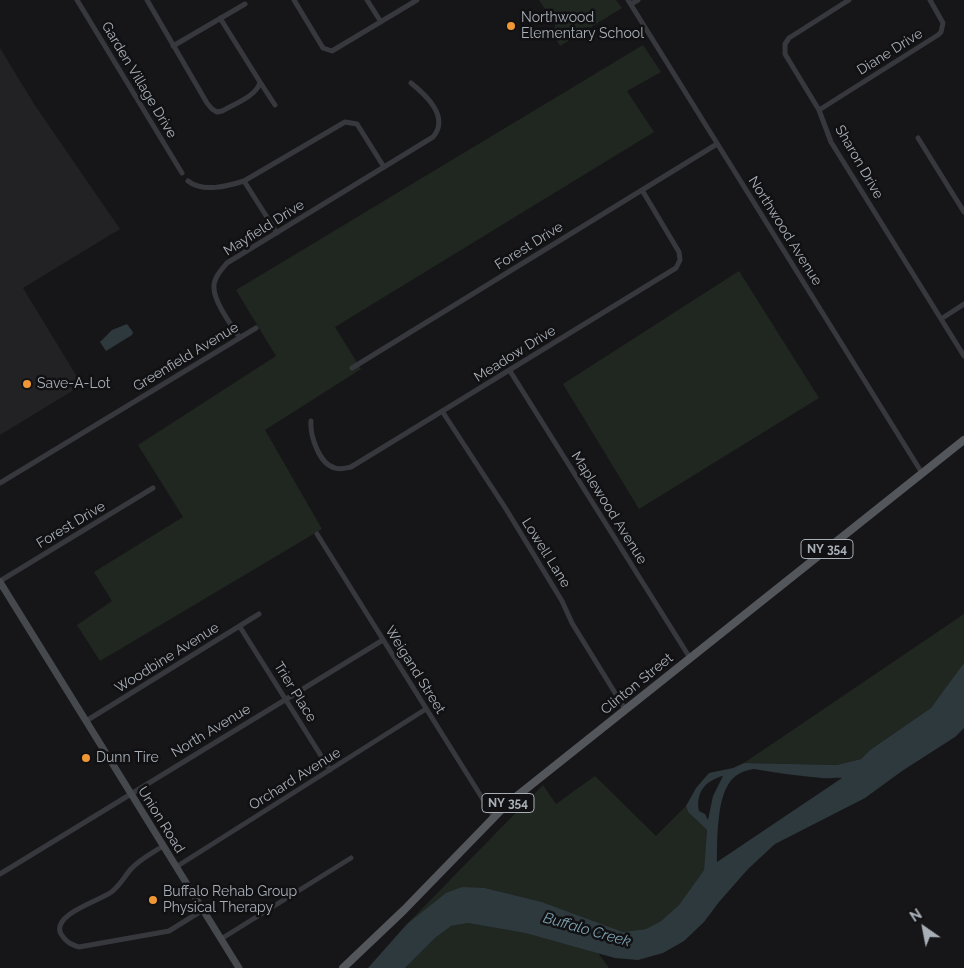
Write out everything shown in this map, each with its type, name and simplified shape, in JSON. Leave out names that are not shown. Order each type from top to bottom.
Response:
[{"type":"main road","name":"Clinton Street","points":[[343,968],[404,910],[507,804],[964,440]]},
{"type":"main road","name":"Union Road","points":[[0,582],[239,968]]},
{"type":"street","name":"Garden Village Drive","points":[[77,0],[182,173]]},
{"type":"street","points":[[147,0],[212,109],[217,112],[222,111],[254,92],[259,87],[260,82]]},
{"type":"street","points":[[294,0],[323,48],[332,51],[417,0]]},
{"type":"street","points":[[367,0],[381,22]]},
{"type":"street","points":[[629,2],[638,0]]},
{"type":"street","name":"Sharon Drive","points":[[849,0],[789,38],[785,44],[785,54],[819,110],[831,142],[964,356]]},
{"type":"street","name":"Diane Drive","points":[[819,110],[938,35],[941,32],[943,23],[930,0]]},
{"type":"street","name":"Northwood Avenue","points":[[629,2],[922,473]]},
{"type":"street","points":[[173,46],[245,4]]},
{"type":"street","points":[[220,18],[275,105]]},
{"type":"street","name":"Mayfield Drive","points":[[240,338],[215,296],[215,281],[220,271],[227,264],[433,137],[439,128],[438,115],[423,93],[411,84]]},
{"type":"street","points":[[188,181],[194,186],[199,187],[230,186],[244,180],[346,122],[357,124],[384,167]]},
{"type":"street","points":[[918,138],[964,212]]},
{"type":"street","name":"Forest Drive","points":[[352,368],[717,144]]},
{"type":"street","points":[[244,180],[277,233]]},
{"type":"street","name":"Meadow Drive","points":[[311,421],[310,431],[316,447],[325,461],[333,468],[343,469],[351,467],[676,268],[680,260],[679,252],[642,190]]},
{"type":"street","points":[[941,319],[964,304]]},
{"type":"street","name":"Greenfield Avenue","points":[[0,483],[256,328]]},
{"type":"street","name":"Maplewood Avenue","points":[[510,371],[690,658]]},
{"type":"street","name":"Lowell Lane","points":[[442,412],[506,509],[562,601],[572,623],[625,709]]},
{"type":"street","name":"Forest Drive","points":[[0,582],[153,488]]},
{"type":"street","name":"Weigand Street","points":[[317,534],[494,817]]},
{"type":"street","name":"Woodbine Avenue","points":[[86,721],[259,614]]},
{"type":"street","name":"Trier Place","points":[[240,627],[330,770]]},
{"type":"street","name":"North Avenue","points":[[0,874],[383,640]]},
{"type":"street","name":"Orchard Avenue","points":[[176,867],[426,709]]},
{"type":"street","points":[[163,846],[132,867],[118,886],[110,893],[66,916],[60,923],[59,931],[64,940],[79,947],[169,930],[203,910]]},
{"type":"street","points":[[221,939],[351,858]]},
{"type":"shaded area","points":[[539,0],[616,0],[622,8],[560,46],[554,35],[555,25]]},
{"type":"shaded area","points":[[643,45],[661,72],[627,91],[654,132],[335,327],[361,369],[265,430],[322,529],[100,661],[77,625],[112,601],[94,572],[183,517],[138,445],[276,356],[236,290]]},
{"type":"shaded area","points":[[0,48],[34,104],[120,229],[23,288],[82,385],[0,435]]},
{"type":"shaded area","points":[[739,271],[819,398],[639,509],[563,384]]},
{"type":"shaded area","points":[[964,614],[964,663],[952,681],[931,708],[870,750],[861,759],[837,765],[744,763]]},
{"type":"shaded area","points":[[595,776],[656,836],[686,806],[688,812],[707,830],[704,870],[679,905],[661,921],[646,929],[623,932],[542,902],[485,888],[407,924],[543,785],[556,804]]},
{"type":"shaded area","points":[[468,923],[525,933],[598,953],[609,968],[405,968],[435,938],[451,926]]},
{"type":"water","points":[[127,324],[133,332],[132,335],[106,351],[100,342],[112,330]]},
{"type":"water","name":"Buffalo Creek","points":[[964,663],[964,728],[955,737],[902,771],[865,798],[775,844],[748,869],[704,922],[684,941],[663,953],[638,960],[615,958],[525,933],[468,923],[451,926],[435,938],[405,968],[368,968],[407,924],[446,893],[462,887],[485,888],[542,902],[623,932],[646,929],[661,921],[679,905],[704,870],[707,830],[688,812],[686,806],[696,788],[709,773],[733,768],[744,763],[837,765],[861,759],[870,750],[931,708]],"holes":[[[754,769],[813,777],[842,778],[717,862],[718,822],[724,792],[730,781],[736,776]],[[723,776],[713,796],[708,820],[705,814],[699,811],[700,793],[707,784]]]},
{"type":"place","name":"Northwood Elementary School","points":[[511,26]]},
{"type":"place","name":"Save-A-Lot","points":[[27,384]]},
{"type":"place","name":"Dunn Tire","points":[[86,758]]},
{"type":"place","name":"Buffalo Rehab Group Physical Therapy","points":[[153,900]]}]
